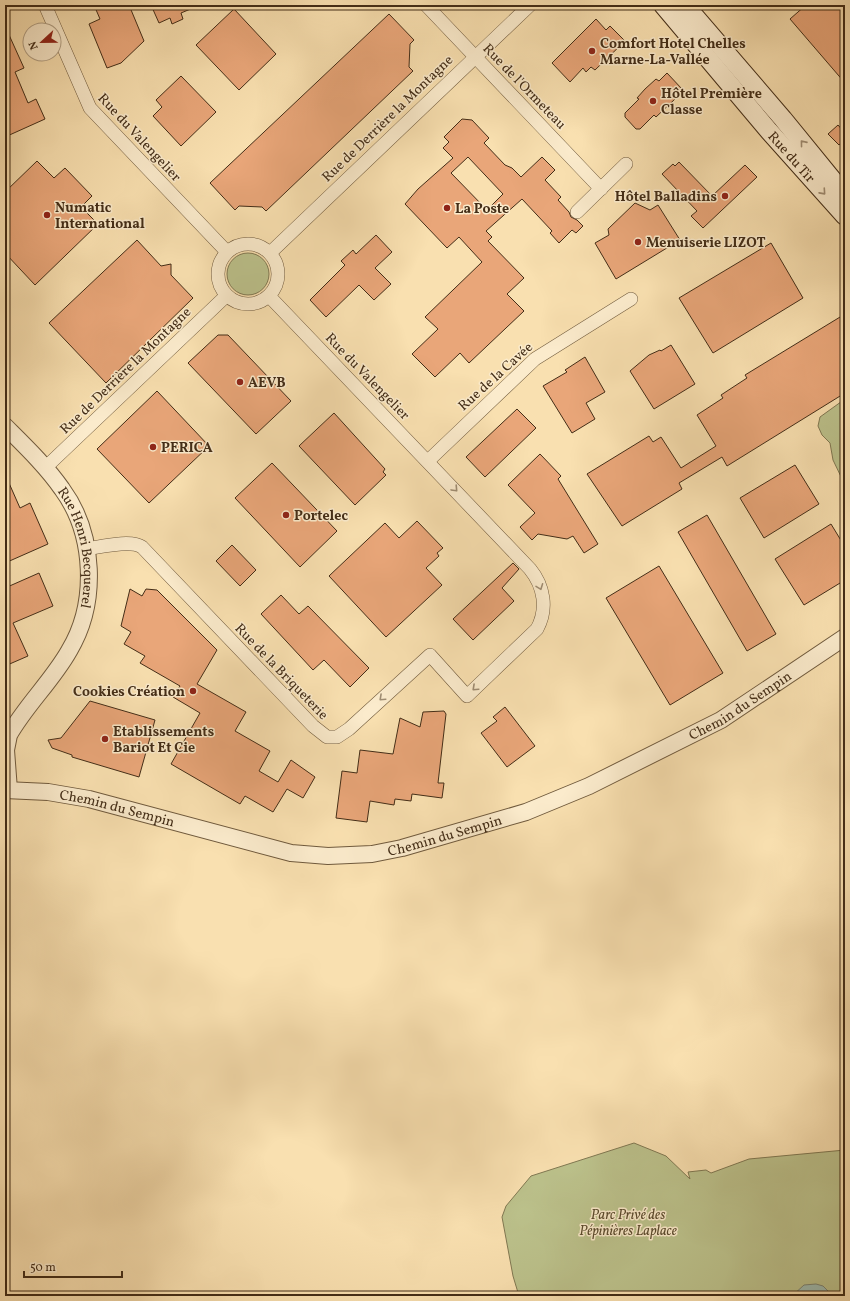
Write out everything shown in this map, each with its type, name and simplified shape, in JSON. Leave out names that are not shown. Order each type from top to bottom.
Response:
[{"type":"main road","name":"Rue du Tir","points":[[663,5],[795,161],[845,216]]},
{"type":"main road","name":"Rue du Tir","points":[[685,5],[783,118],[845,194]]},
{"type":"street","name":"Rue du Valengelier","points":[[45,5],[90,108],[227,252]]},
{"type":"street","name":"Rue de l'Ormeteau","points":[[426,5],[601,188]]},
{"type":"street","name":"Rue du Tir","points":[[676,5],[707,40],[733,62]]},
{"type":"street","name":"Rue de Derrière la Montagne","points":[[270,253],[528,6]]},
{"type":"street","points":[[697,46],[728,71],[769,117],[783,118]]},
{"type":"street","points":[[577,212],[626,164]]},
{"type":"street","points":[[251,244],[259,246],[270,253],[276,262],[278,272],[277,283],[269,296],[259,303],[248,305],[236,302],[226,296],[219,283],[218,274],[219,264],[227,252],[238,246],[251,244]]},
{"type":"street","name":"Rue de Derrière la Montagne","points":[[45,468],[226,296]]},
{"type":"street","name":"Rue du Valengelier","points":[[269,296],[428,461]]},
{"type":"street","name":"Rue de la Cavée","points":[[428,461],[535,359],[631,299]]},
{"type":"street","name":"Rue Henri Becquerel","points":[[5,426],[45,468],[63,490],[71,504],[81,527],[86,549],[89,583],[82,621],[66,658],[9,735],[6,750],[7,790]]},
{"type":"street","name":"Rue de la Briqueterie","points":[[86,549],[128,543],[138,544],[317,731],[326,737],[337,737],[349,729],[430,655],[467,696],[537,629],[542,620],[543,598],[535,575],[428,461]]},
{"type":"street","name":"Chemin du Sempin","points":[[7,790],[48,792],[89,799],[291,853],[328,856],[372,854],[402,848],[526,812],[589,786],[721,720],[845,637]]},
{"type":"green space","points":[[244,253],[252,253],[260,256],[266,262],[269,274],[266,286],[260,292],[252,295],[244,295],[236,292],[230,286],[227,278],[227,270],[230,262],[236,256]]},
{"type":"green space","points":[[845,399],[845,485],[833,460],[830,443],[822,435],[818,426],[820,417]]},
{"type":"green space","name":"Parc Privé des Pépinières Laplace","points":[[634,1143],[666,1156],[690,1179],[688,1172],[706,1170],[711,1173],[749,1159],[845,1150],[845,1296],[519,1296],[513,1276],[502,1217],[506,1206],[531,1176]]},
{"type":"water","points":[[816,1284],[823,1286],[833,1296],[792,1296],[804,1285]]},
{"type":"building","points":[[94,5],[129,5],[144,41],[121,63],[107,68],[89,24],[100,19]]},
{"type":"building","points":[[151,5],[200,5],[181,13],[183,19],[172,24],[170,18],[159,23]]},
{"type":"building","points":[[806,5],[845,5],[845,83],[790,19]]},
{"type":"building","points":[[234,9],[276,54],[239,90],[196,45]]},
{"type":"building","points":[[389,14],[414,40],[410,44],[409,67],[413,71],[266,211],[262,207],[239,206],[235,210],[210,183]]},
{"type":"building","name":"Comfort Hotel Chelles Marne-La-Vallée","points":[[596,19],[606,30],[610,26],[625,41],[595,70],[591,67],[586,72],[583,68],[570,82],[552,63]]},
{"type":"building","points":[[5,26],[24,68],[15,72],[28,103],[36,99],[45,119],[5,137]]},
{"type":"building","name":"Hôtel Première Classe","points":[[667,73],[682,89],[674,97],[675,99],[656,117],[654,115],[640,129],[636,129],[625,117],[625,113],[639,99],[637,98],[645,89],[656,79],[659,81]]},
{"type":"building","points":[[181,76],[216,112],[181,146],[153,116],[162,107],[156,100]]},
{"type":"building","points":[[462,119],[472,120],[489,138],[484,143],[505,165],[512,168],[521,177],[542,157],[555,170],[545,180],[561,197],[558,200],[569,212],[571,217],[583,226],[576,233],[572,230],[559,243],[550,233],[552,231],[522,199],[486,231],[492,237],[488,241],[524,278],[507,294],[524,311],[469,363],[460,353],[435,377],[412,354],[438,329],[425,317],[482,262],[459,237],[447,248],[405,204],[418,189],[453,158],[443,148],[449,142],[444,137]],"holes":[[[468,157],[503,194],[487,210],[451,173]]]},
{"type":"building","points":[[838,125],[845,133],[845,140],[839,145],[828,134]]},
{"type":"building","name":"Numatic International","points":[[37,161],[54,178],[65,168],[92,196],[81,207],[98,224],[35,285],[5,253],[5,192]]},
{"type":"building","points":[[679,162],[712,196],[745,165],[757,177],[703,228],[691,216],[697,211],[662,174],[673,164],[675,166]]},
{"type":"building","name":"Menuiserie LIZOT","points":[[635,203],[650,210],[658,205],[680,240],[616,279],[595,243],[609,235],[608,229]]},
{"type":"building","points":[[376,235],[392,252],[375,268],[391,284],[374,300],[359,285],[326,317],[310,300],[345,265],[341,261],[353,250],[356,254]]},
{"type":"building","points":[[137,240],[161,266],[171,264],[171,275],[193,298],[106,383],[49,323]]},
{"type":"building","points":[[771,243],[803,298],[713,353],[679,298]]},
{"type":"building","points":[[845,314],[845,393],[727,466],[722,457],[679,483],[682,489],[622,526],[587,474],[649,436],[653,442],[661,437],[681,468],[716,446],[697,415],[723,398],[721,395],[747,378],[745,375]]},
{"type":"building","name":"AEVB","points":[[218,335],[228,335],[291,401],[256,434],[188,363]]},
{"type":"building","points":[[671,345],[695,384],[654,409],[630,371],[649,355],[660,350],[661,351]]},
{"type":"building","points":[[585,357],[605,392],[586,403],[595,419],[572,433],[543,386],[567,372],[565,370]]},
{"type":"building","name":"PERICA","points":[[157,391],[209,446],[149,503],[97,449]]},
{"type":"building","points":[[517,409],[536,428],[485,477],[466,457]]},
{"type":"building","points":[[334,413],[385,469],[383,472],[386,475],[355,505],[299,446]]},
{"type":"building","points":[[540,454],[561,476],[558,479],[598,544],[584,553],[573,536],[567,539],[538,534],[532,540],[520,527],[535,513],[508,485]]},
{"type":"building","name":"Portelec","points":[[272,463],[337,531],[300,567],[235,498]]},
{"type":"building","points":[[795,465],[819,504],[764,538],[740,498]]},
{"type":"building","points":[[5,474],[20,508],[30,503],[48,544],[5,563]]},
{"type":"building","points":[[707,515],[776,634],[747,651],[678,532]]},
{"type":"building","points":[[417,521],[443,548],[437,553],[439,556],[426,568],[442,585],[386,637],[329,576],[385,523],[399,538]]},
{"type":"building","points":[[831,524],[845,547],[845,580],[804,605],[775,559]]},
{"type":"building","points":[[232,545],[256,570],[240,586],[216,561]]},
{"type":"building","points":[[513,563],[519,569],[502,588],[514,601],[473,640],[453,619]]},
{"type":"building","points":[[659,566],[723,673],[670,705],[606,598]]},
{"type":"building","points":[[39,573],[53,606],[13,623],[28,656],[5,666],[5,588]]},
{"type":"building","name":"Cookies Création","points":[[130,589],[142,596],[146,589],[157,590],[217,650],[197,684],[246,712],[235,731],[270,751],[259,771],[278,782],[291,760],[315,777],[303,798],[287,789],[273,812],[245,796],[240,804],[171,764],[200,713],[173,697],[180,686],[140,663],[145,656],[124,644],[131,632],[121,626]]},
{"type":"building","points":[[281,595],[299,614],[308,606],[369,668],[350,687],[324,660],[313,670],[261,614]]},
{"type":"building","name":"Etablissements Bariot Et Cie","points":[[90,701],[155,720],[139,777],[72,757],[72,755],[52,748],[48,740],[61,738]]},
{"type":"building","points":[[505,707],[535,746],[507,767],[481,733],[497,721],[493,717]]},
{"type":"building","points":[[444,711],[446,714],[438,783],[444,783],[442,798],[412,794],[411,801],[395,799],[394,805],[370,801],[367,822],[336,818],[342,771],[357,773],[360,750],[393,754],[400,718],[420,727],[423,712]]},
{"type":"place","name":"Comfort Hotel Chelles Marne-La-Vallée","points":[[592,51]]},
{"type":"place","name":"Hôtel Première Classe","points":[[653,101]]},
{"type":"place","name":"Hôtel Balladins","points":[[725,196]]},
{"type":"place","name":"La Poste","points":[[447,208]]},
{"type":"place","name":"Numatic International","points":[[47,215]]},
{"type":"place","name":"Menuiserie LIZOT","points":[[638,242]]},
{"type":"place","name":"AEVB","points":[[240,382]]},
{"type":"place","name":"PERICA","points":[[153,447]]},
{"type":"place","name":"Portelec","points":[[286,515]]},
{"type":"place","name":"Cookies Création","points":[[193,691]]},
{"type":"place","name":"Etablissements Bariot Et Cie","points":[[105,739]]}]
